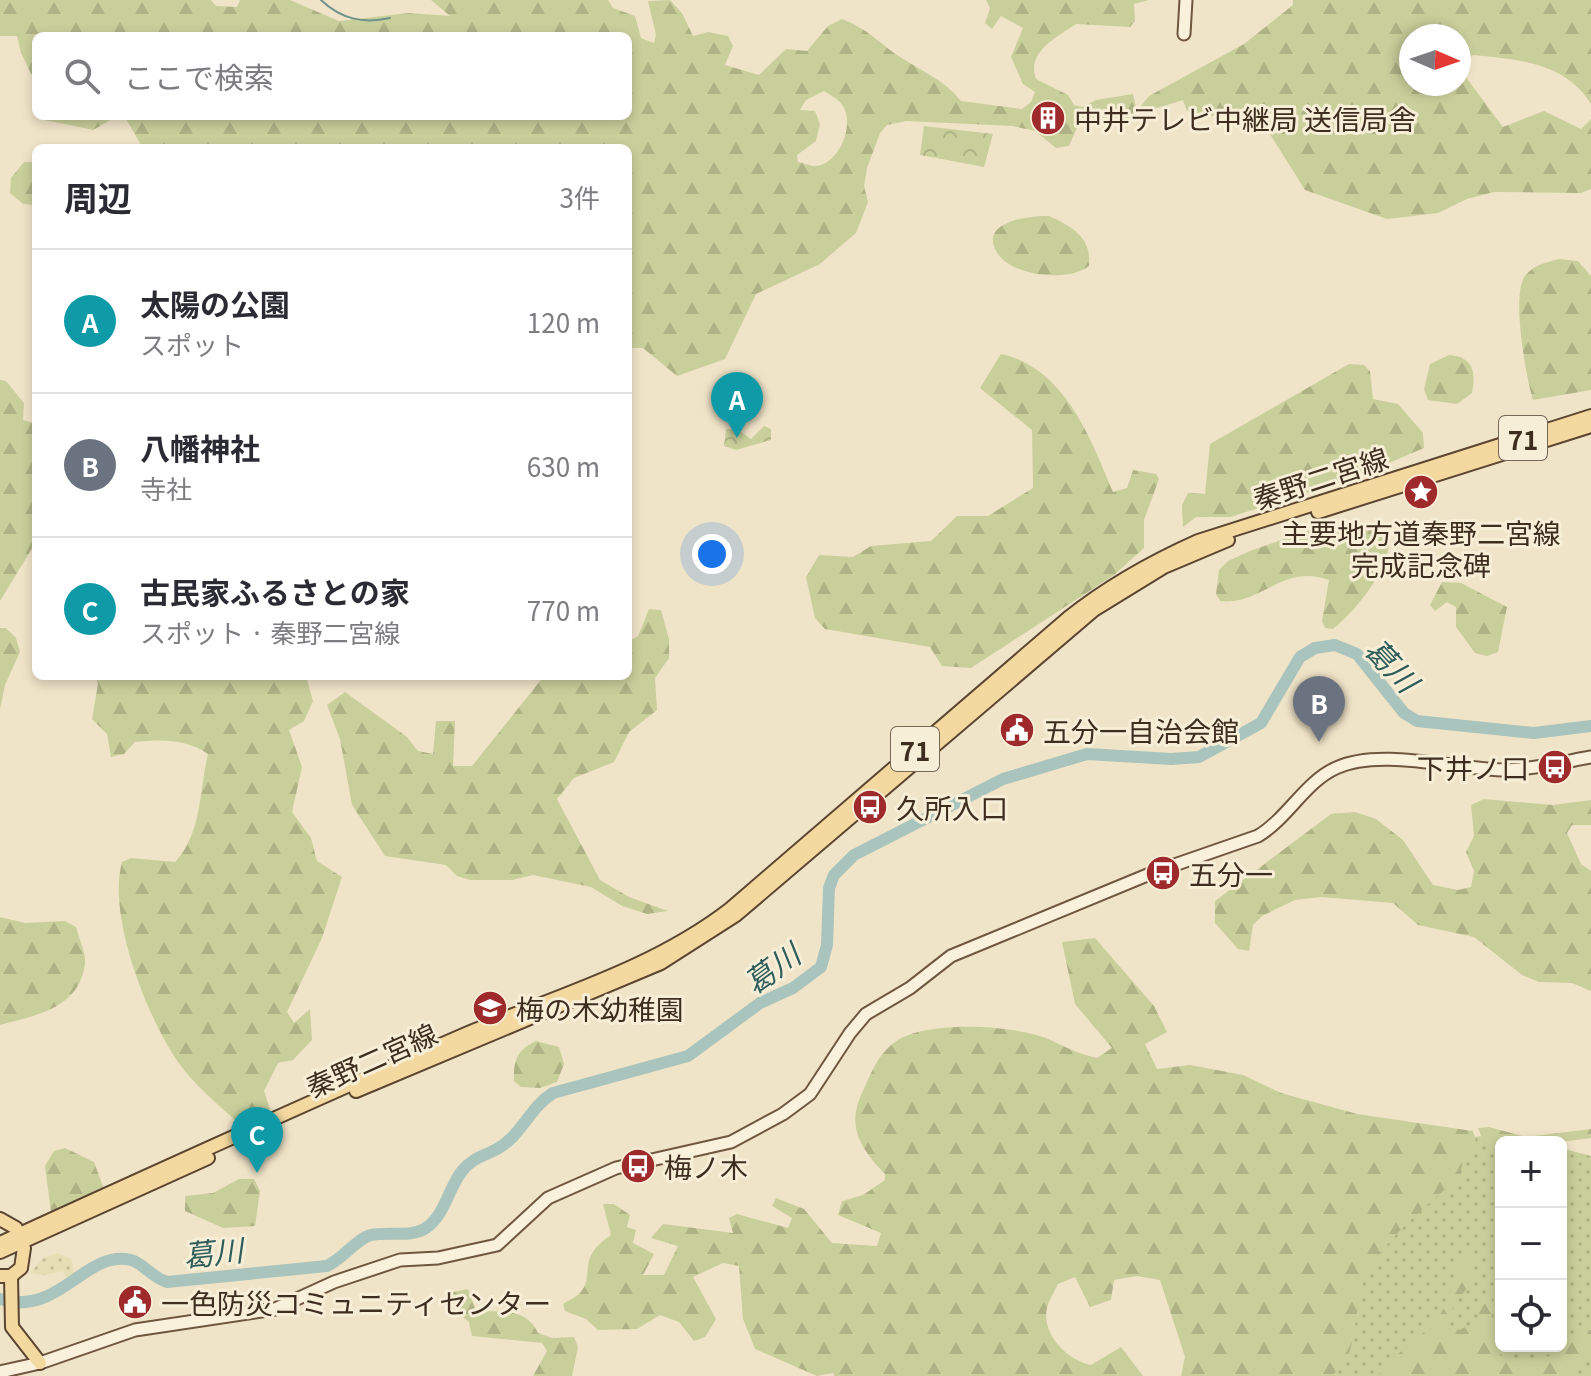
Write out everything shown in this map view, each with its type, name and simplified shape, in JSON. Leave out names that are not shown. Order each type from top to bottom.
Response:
[{"type":"main road","name":"秦野二宮線","points":[[0,1243],[399,1063],[591,988],[677,950],[765,884],[1068,623],[1193,548],[1587,422]]},
{"type":"main road","name":"秦野二宮線","points":[[0,1252],[543,1007]]},
{"type":"main road","points":[[0,1219],[16,1228]]},
{"type":"main road","points":[[24,1248],[23,1265],[6,1276],[11,1293],[12,1327],[40,1363]]},
{"type":"street","points":[[1184,34],[1186,0]]},
{"type":"street","points":[[0,1372],[40,1363],[135,1330],[275,1309],[334,1282],[400,1260],[438,1258],[488,1248],[503,1241],[540,1202],[605,1172],[746,1135],[810,1094],[866,1014],[897,997],[951,956],[1157,871],[1258,836],[1272,827],[1320,777],[1343,765],[1377,760],[1503,770],[1591,757]]},
{"type":"shaded area","points":[[58,1253],[71,1259],[75,1274],[66,1277],[63,1271],[45,1275],[30,1273],[43,1258]]},
{"type":"green space","points":[[0,0],[211,0],[216,6],[237,7],[240,0],[290,0],[339,21],[409,13],[450,16],[431,0],[608,0],[613,8],[635,16],[641,38],[654,43],[656,35],[648,1],[670,0],[682,13],[693,36],[708,32],[728,36],[733,46],[725,65],[759,75],[786,49],[807,51],[828,26],[842,19],[861,28],[942,83],[961,101],[1022,109],[1031,102],[1035,92],[1023,84],[1011,57],[1023,28],[1001,16],[992,29],[985,23],[990,8],[986,0],[1149,0],[1134,4],[1135,21],[1130,27],[1076,24],[1045,46],[1035,61],[1034,69],[1036,79],[1068,95],[1074,105],[1082,107],[1096,100],[1133,94],[1137,111],[1149,96],[1244,44],[1293,5],[1293,0],[1591,0],[1591,104],[1581,90],[1568,80],[1540,66],[1524,61],[1471,57],[1471,24],[1399,24],[1399,96],[1471,96],[1471,84],[1503,127],[1544,111],[1581,129],[1591,119],[1591,189],[1581,193],[1494,192],[1467,199],[1438,213],[1387,219],[1305,190],[1258,115],[1212,116],[1187,111],[1183,100],[1138,114],[1121,123],[1079,123],[1069,146],[1056,148],[1035,131],[1012,126],[906,121],[887,125],[880,133],[867,168],[864,186],[868,202],[856,233],[820,264],[756,294],[725,359],[677,376],[643,348],[632,348],[632,144],[139,144],[127,120],[632,120],[632,32],[32,32],[32,76],[17,36],[0,36]],"holes":[[[824,91],[845,110],[847,129],[833,157],[817,166],[798,162],[797,155],[816,141],[820,124],[815,111],[800,110],[806,100]]]},
{"type":"green space","points":[[45,120],[111,120],[93,130]]},
{"type":"green space","points":[[924,126],[993,134],[984,167],[920,155]]},
{"type":"green space","points":[[24,162],[32,162],[32,205],[23,204],[10,193],[11,178]]},
{"type":"green space","points":[[1049,216],[1079,234],[1087,248],[1089,266],[1069,274],[1042,275],[1016,268],[998,254],[993,243],[994,234],[999,228],[1019,219]]},
{"type":"green space","points":[[1559,259],[1578,261],[1591,276],[1591,390],[1533,400],[1521,336],[1521,286],[1532,269]]},
{"type":"green space","points":[[1001,354],[1023,362],[1059,390],[1085,429],[1113,492],[1127,488],[1133,470],[1156,474],[1159,479],[1144,520],[1144,548],[1114,575],[971,668],[942,666],[930,647],[825,629],[815,618],[806,577],[819,555],[853,557],[871,546],[931,541],[957,516],[988,516],[1033,488],[1032,430],[980,388]]},
{"type":"green space","points":[[1449,355],[1463,359],[1471,366],[1472,393],[1457,404],[1428,400],[1424,389],[1430,364]]},
{"type":"green space","points":[[1349,364],[1364,365],[1370,371],[1373,399],[1398,404],[1423,433],[1424,448],[1349,480],[1230,517],[1196,517],[1183,527],[1182,505],[1188,493],[1205,494],[1210,444]]},
{"type":"green space","points":[[0,380],[6,381],[24,403],[23,420],[32,423],[32,549],[0,601]]},
{"type":"green space","points":[[764,426],[771,429],[771,440],[736,450],[724,446],[726,429],[738,430],[751,439]]},
{"type":"green space","points":[[1382,522],[1388,534],[1389,548],[1384,563],[1365,595],[1333,629],[1325,628],[1322,621],[1329,580],[1298,577],[1235,601],[1220,601],[1216,594],[1219,570],[1228,561],[1250,551],[1323,525]]},
{"type":"green space","points":[[1442,582],[1461,583],[1507,607],[1498,652],[1487,656],[1475,653],[1456,627],[1456,607],[1447,602],[1435,611],[1430,605]]},
{"type":"green space","points":[[649,609],[661,610],[669,639],[669,658],[655,678],[657,710],[629,732],[614,762],[574,778],[557,799],[600,880],[629,897],[668,911],[647,914],[622,906],[591,887],[533,875],[512,880],[470,880],[457,876],[446,865],[385,856],[352,805],[340,739],[327,705],[345,692],[407,737],[418,751],[433,754],[436,721],[455,721],[453,766],[472,766],[541,680],[632,680],[632,640],[638,636]]},
{"type":"green space","points":[[0,628],[6,628],[16,638],[20,652],[5,685],[0,709]]},
{"type":"green space","points":[[96,680],[307,680],[313,701],[304,721],[289,730],[302,767],[292,812],[311,838],[317,861],[342,877],[322,938],[287,1012],[294,1023],[310,1009],[312,1040],[293,1060],[278,1063],[264,1091],[270,1109],[256,1120],[239,1124],[199,1087],[178,1062],[143,993],[120,910],[122,862],[131,858],[175,862],[184,851],[195,825],[208,754],[183,743],[154,740],[135,742],[124,754],[111,757],[107,734],[92,719]]},
{"type":"green space","points":[[1484,799],[1553,805],[1591,800],[1591,825],[1572,825],[1567,833],[1581,864],[1591,871],[1591,991],[1572,983],[1539,982],[1522,975],[1474,937],[1418,925],[1393,903],[1321,897],[1295,900],[1262,916],[1253,925],[1249,951],[1238,949],[1215,923],[1215,901],[1331,814],[1355,812],[1376,819],[1403,840],[1433,885],[1458,890],[1471,887],[1474,871],[1466,852],[1474,836],[1471,805]]},
{"type":"green space","points":[[0,917],[25,923],[65,921],[76,927],[85,964],[74,991],[54,1008],[0,1025]]},
{"type":"green space","points":[[1095,938],[1154,1006],[1167,1032],[1145,1044],[1157,1069],[1190,1065],[1243,1075],[1281,1093],[1357,1114],[1473,1131],[1477,1146],[1463,1161],[1460,1175],[1404,1226],[1368,1271],[1359,1297],[1354,1336],[1346,1360],[1330,1376],[1181,1376],[1185,1357],[1160,1280],[1137,1276],[1114,1280],[1111,1300],[1090,1307],[1075,1277],[1058,1284],[1048,1305],[1046,1318],[1058,1345],[1074,1358],[1091,1365],[1121,1347],[1143,1376],[834,1376],[833,1373],[817,1376],[755,1349],[743,1319],[739,1266],[723,1263],[693,1277],[716,1319],[705,1337],[694,1341],[679,1322],[660,1315],[637,1329],[598,1330],[586,1319],[565,1311],[563,1304],[578,1294],[587,1280],[593,1252],[611,1235],[603,1204],[614,1204],[630,1215],[627,1227],[636,1230],[633,1243],[654,1254],[643,1275],[664,1275],[678,1246],[651,1238],[663,1224],[733,1233],[729,1218],[737,1214],[788,1228],[792,1218],[772,1206],[776,1198],[804,1209],[832,1243],[877,1246],[881,1233],[838,1215],[842,1201],[863,1195],[885,1180],[885,1174],[858,1137],[855,1116],[857,1105],[879,1059],[895,1042],[909,1035],[927,1030],[969,1027],[1031,1034],[1097,1058],[1112,1048],[1075,1004],[1062,942]]},
{"type":"green space","points":[[536,1041],[559,1047],[564,1064],[557,1082],[540,1088],[521,1087],[514,1081],[514,1067],[520,1052]]},
{"type":"green space","points":[[1489,1127],[1522,1136],[1495,1136],[1495,1143],[1484,1143],[1478,1128]]},
{"type":"green space","points":[[1591,1129],[1591,1138],[1567,1141],[1567,1136],[1534,1136]]},
{"type":"green space","points":[[1495,1135],[1500,1136],[1495,1136],[1495,1352],[1567,1352],[1567,1150],[1591,1156],[1591,1376],[1278,1376],[1472,1137]]},
{"type":"green space","points":[[65,1148],[94,1162],[104,1189],[51,1212],[45,1166],[54,1151]]},
{"type":"green space","points":[[239,1179],[254,1179],[260,1191],[255,1226],[223,1228],[185,1211],[185,1196],[213,1193]]},
{"type":"green space","points":[[1466,1254],[1473,1272],[1471,1281],[1455,1305],[1449,1324],[1459,1330],[1474,1323],[1488,1297],[1492,1296],[1495,1352],[1515,1364],[1567,1352],[1574,1335],[1591,1330],[1591,1349],[1565,1376],[1378,1376],[1436,1320],[1449,1296]]},
{"type":"green space","points":[[468,1289],[476,1311],[520,1315],[538,1333],[552,1338],[574,1337],[578,1347],[572,1376],[533,1376],[547,1351],[542,1343],[472,1336],[469,1322],[451,1307],[453,1292]]},
{"type":"waterway","points":[[321,0],[345,16],[371,20],[390,18]]},
{"type":"waterway","name":"葛川","points":[[0,1299],[21,1302],[39,1299],[99,1264],[115,1259],[131,1260],[167,1282],[327,1266],[371,1235],[420,1231],[438,1216],[466,1167],[505,1143],[553,1093],[688,1056],[760,1003],[793,988],[821,967],[827,945],[829,888],[834,875],[854,855],[1003,779],[1087,754],[1171,759],[1199,757],[1261,723],[1300,657],[1315,648],[1335,645],[1357,654],[1404,713],[1417,721],[1534,733],[1591,726]]},
{"type":"place","name":"中井テレビ中継局 送信局舎","points":[[1048,118]]},
{"type":"place","name":"太陽の公園","points":[[737,438]]},
{"type":"place","name":"主要地方道秦野二宮線 完成記念碑","points":[[1421,492]]},
{"type":"place","name":"五分一自治会館","points":[[1017,730]]},
{"type":"place","name":"八幡神社","points":[[1319,742]]},
{"type":"place","name":"下井ノ口","points":[[1555,767]]},
{"type":"place","name":"久所入口","points":[[870,807]]},
{"type":"place","name":"五分一","points":[[1163,873]]},
{"type":"place","name":"梅の木幼稚園","points":[[490,1008]]},
{"type":"place","name":"梅ノ木","points":[[638,1166]]},
{"type":"place","name":"古民家ふるさとの家","points":[[257,1173]]},
{"type":"place","name":"一色防災コミュニティセンター","points":[[135,1302]]}]
